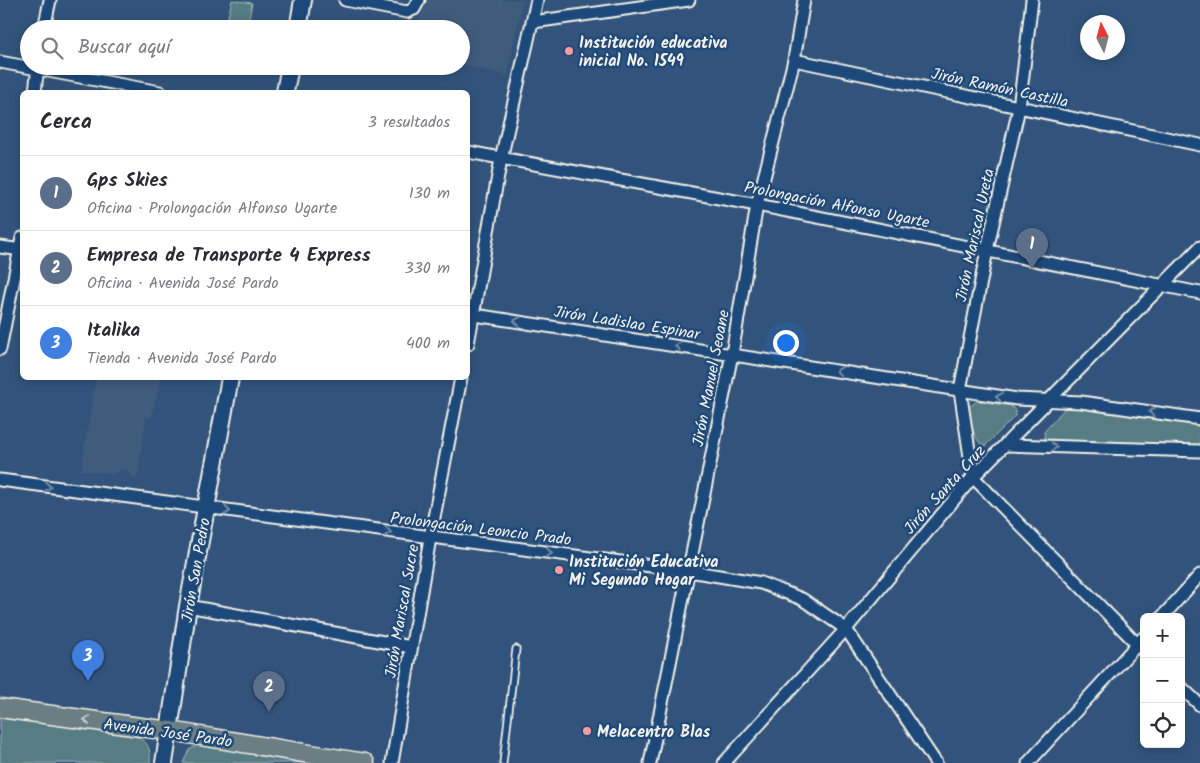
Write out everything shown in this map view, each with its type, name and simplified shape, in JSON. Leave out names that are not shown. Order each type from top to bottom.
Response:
[{"type":"main road","points":[[300,20],[303,0]]},
{"type":"main road","points":[[285,90],[288,75]]},
{"type":"main road","name":"Jirón San Pedro","points":[[164,763],[188,606],[230,380]]},
{"type":"main road","name":"Avenida José Pardo","points":[[0,708],[170,731],[365,763]]},
{"type":"street","points":[[46,20],[50,0]]},
{"type":"street","points":[[345,0],[407,12],[414,9],[419,0]]},
{"type":"street","points":[[470,314],[501,159],[538,0]]},
{"type":"street","points":[[533,22],[619,5],[689,0]]},
{"type":"street","name":"Jirón Manuel Seoane","points":[[650,763],[732,354],[757,205],[794,60],[804,0]]},
{"type":"street","name":"Jirón Mariscal Ureta","points":[[974,477],[960,390],[987,250],[1019,108],[1032,0]]},
{"type":"street","name":"Jirón Ramón Castilla","points":[[794,60],[1200,145]]},
{"type":"street","points":[[0,62],[20,65]]},
{"type":"street","points":[[36,90],[37,75]]},
{"type":"street","points":[[74,75],[150,90]]},
{"type":"street","name":"Prolongación Alfonso Ugarte","points":[[470,152],[757,205],[1200,292]]},
{"type":"street","points":[[0,246],[20,246]]},
{"type":"street","name":"Jirón Santa Cruz","points":[[724,763],[846,629],[974,477],[1164,286],[1200,246]]},
{"type":"street","points":[[0,348],[20,255]]},
{"type":"street","name":"Jirón Ladislao Espinar","points":[[470,314],[1017,399],[1081,402],[1200,419]]},
{"type":"street","name":"Jirón Mariscal Sucre","points":[[392,763],[430,538],[461,380]]},
{"type":"street","points":[[1006,445],[1200,451]]},
{"type":"street","points":[[974,477],[1140,643]]},
{"type":"street","name":"Prolongación Leoncio Prado","points":[[0,480],[689,571],[761,583],[802,599],[846,629],[936,763]]},
{"type":"street","points":[[1166,613],[1200,575]]},
{"type":"street","points":[[188,606],[411,647]]},
{"type":"street","points":[[1028,763],[1140,645]]},
{"type":"street","points":[[1185,691],[1200,705]]},
{"type":"lane","points":[[503,763],[516,649]]},
{"type":"shaded area","points":[[425,0],[523,0],[507,75],[470,66],[470,20],[419,20]]},
{"type":"shaded area","points":[[96,380],[160,380],[151,418],[146,417],[137,479],[131,478],[131,472],[121,469],[114,474],[81,470]]},
{"type":"green space","points":[[232,0],[252,3],[249,20],[227,20]]},
{"type":"green space","points":[[977,401],[1011,406],[1016,411],[1015,416],[985,446],[981,444],[975,435],[970,418],[969,407]]},
{"type":"green space","points":[[1074,407],[1200,424],[1200,446],[1052,443],[1045,440],[1044,432],[1064,409]]},
{"type":"green space","points":[[0,718],[134,735],[143,740],[148,746],[150,763],[0,763]]},
{"type":"green space","points":[[198,745],[211,745],[338,763],[183,763],[189,750]]},
{"type":"place","name":"Institución educativa inicial No. 1549","points":[[569,51]]},
{"type":"place","name":"Gps Skies","points":[[1032,269]]},
{"type":"place","name":"Institución Educativa Mi Segundo Hogar","points":[[559,570]]},
{"type":"place","name":"Italika","points":[[88,681]]},
{"type":"place","name":"Empresa de Transporte 4 Express","points":[[269,712]]},
{"type":"place","name":"Melacentro Blas","points":[[587,731]]}]
